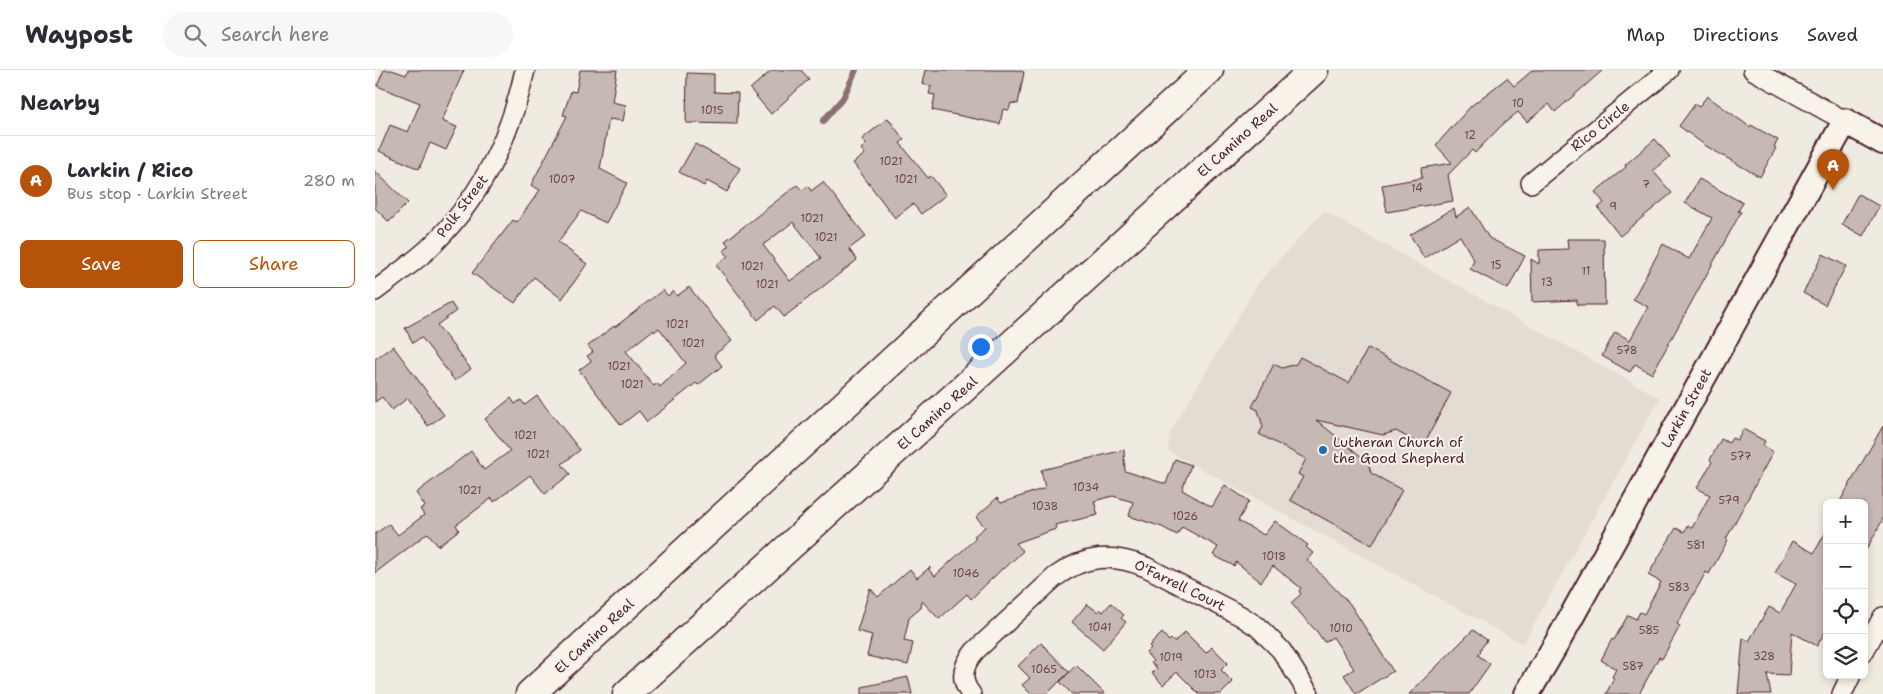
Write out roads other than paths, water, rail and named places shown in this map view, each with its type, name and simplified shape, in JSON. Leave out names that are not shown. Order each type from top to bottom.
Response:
[{"type":"highway","name":"El Camino Real","points":[[530,694],[1209,70]]},
{"type":"highway","name":"El Camino Real","points":[[627,694],[1314,70]]},
{"type":"street","name":"Polk Street","points":[[375,291],[425,251],[454,221],[475,193],[500,148],[511,122],[525,70]]},
{"type":"street","name":"Rico Circle","points":[[1531,183],[1669,70]]},
{"type":"street","points":[[1753,70],[1883,142]]},
{"type":"street","name":"Larkin Street","points":[[1527,694],[1559,642],[1845,121]]},
{"type":"street","name":"O'Farrell Court","points":[[971,694],[964,683],[963,675],[967,663],[975,651],[1067,568],[1081,562],[1109,558],[1133,561],[1146,567],[1241,616],[1258,627],[1281,650],[1309,694]]},
{"type":"street","points":[[1868,644],[1883,617]]},
{"type":"street","points":[[1842,694],[1849,679]]},
{"type":"waterway","points":[[823,121],[843,98],[856,70]]},
{"type":"place","name":"Larkin / Rico","points":[[1833,190]]},
{"type":"place","name":"Lutheran Church of the Good Shepherd","points":[[1323,450]]}]
